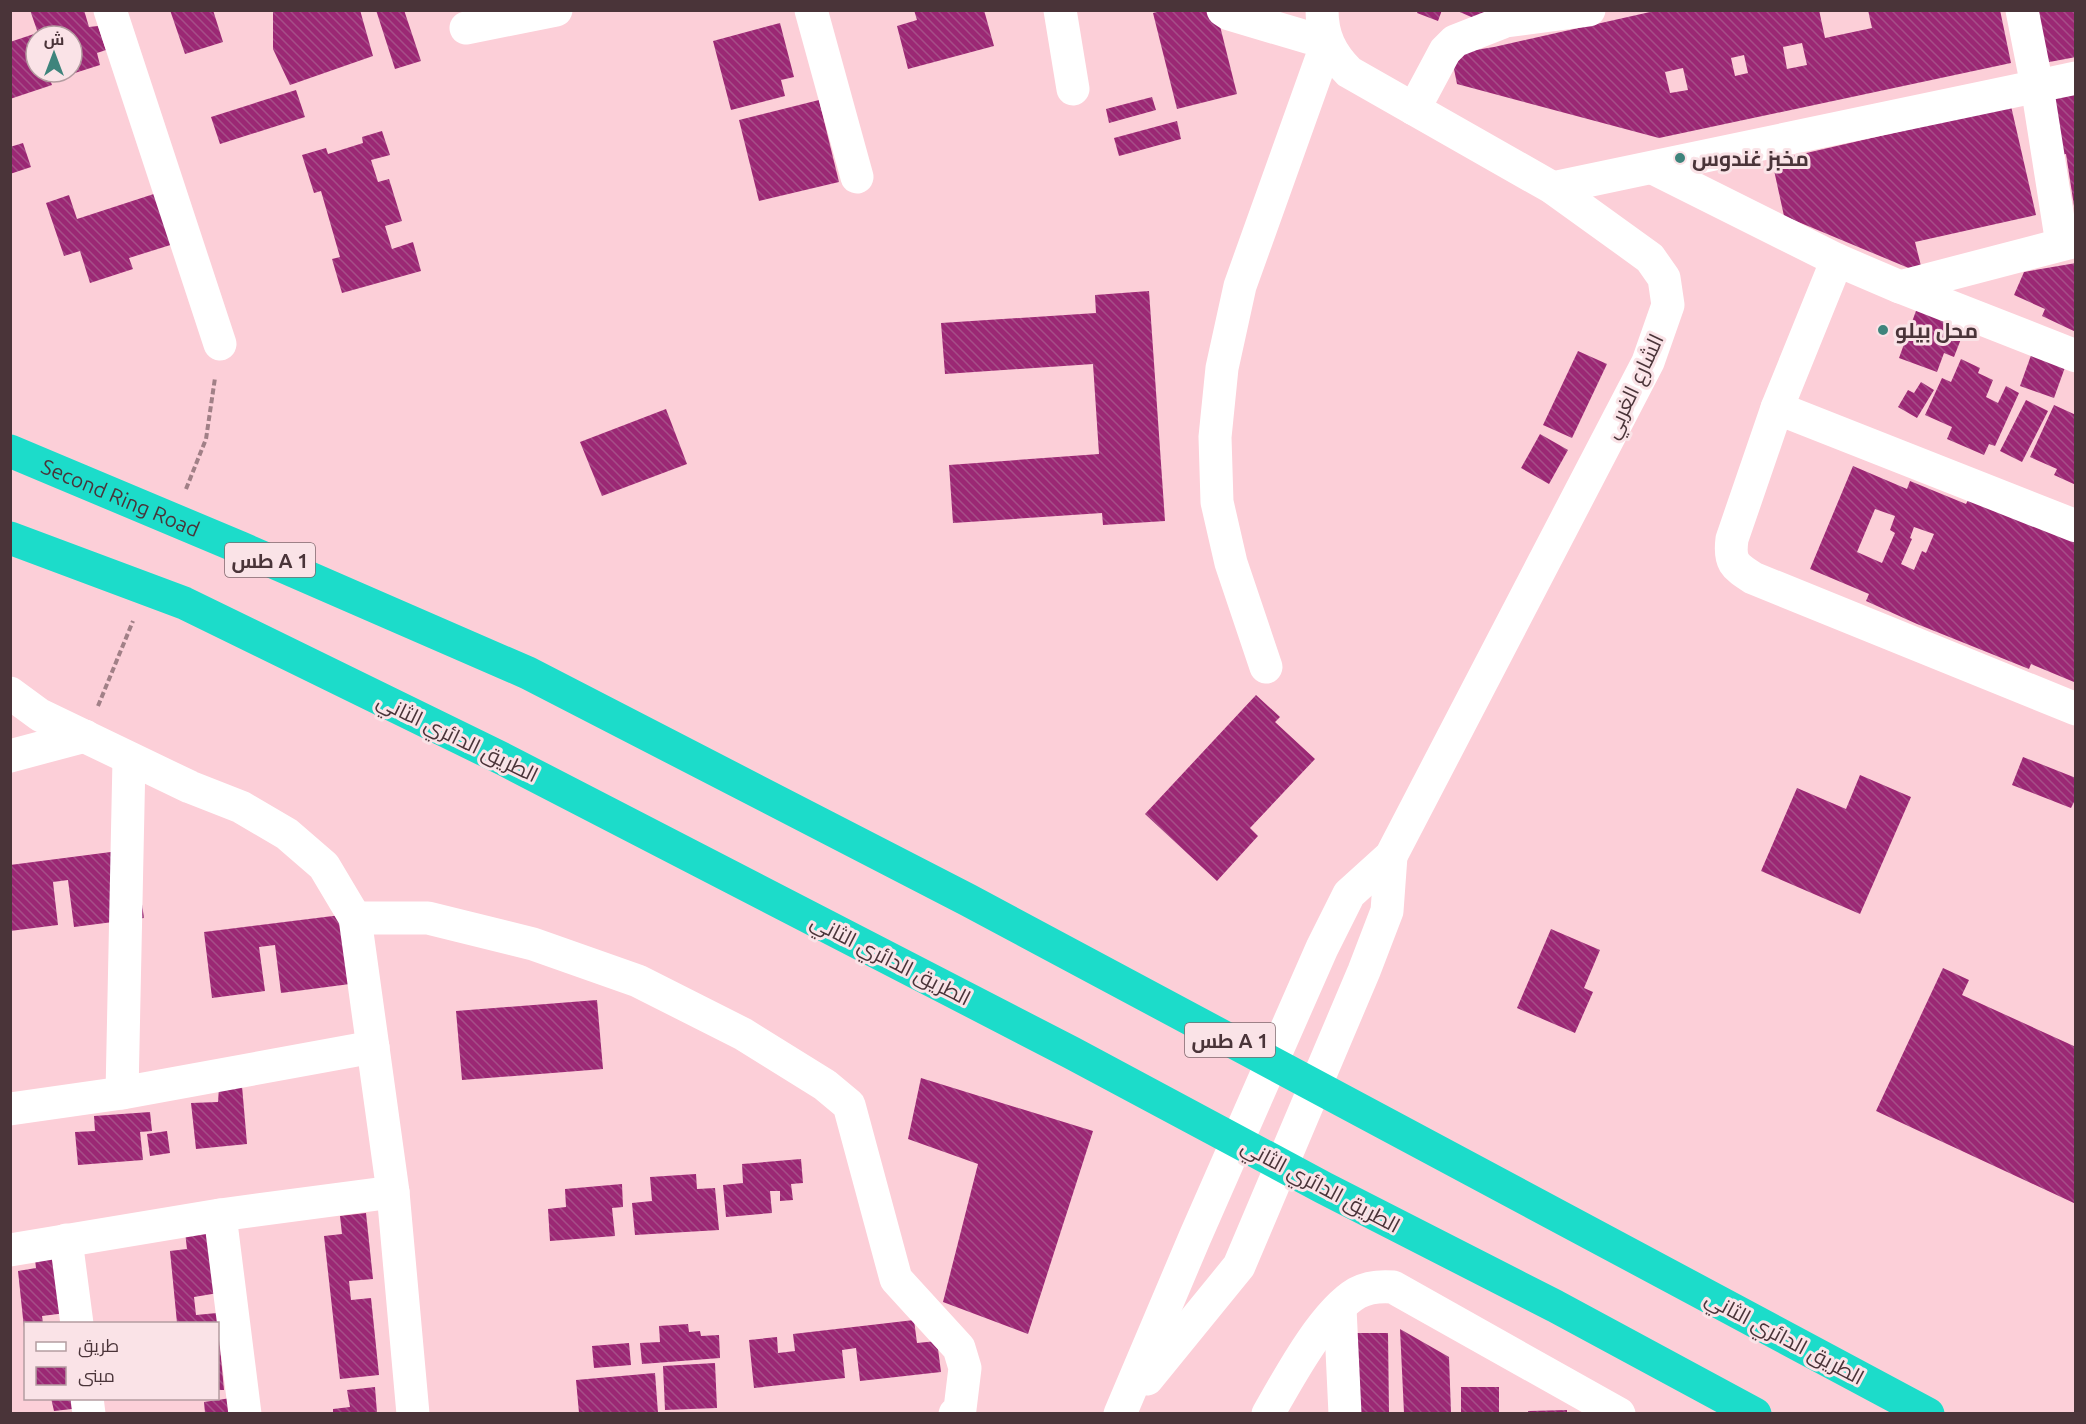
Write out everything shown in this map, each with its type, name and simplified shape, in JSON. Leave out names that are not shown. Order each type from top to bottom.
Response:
[{"type":"highway","name":"Second Ring Road","points":[[10,451],[241,548],[528,673]]},
{"type":"highway","name":"الطريق الدائري الثاني","points":[[10,538],[184,603],[503,759],[1072,1053],[1324,1188],[1555,1306],[1755,1413]]},
{"type":"highway","name":"الطريق الدائري الثاني","points":[[528,673],[968,900],[1928,1413]]},
{"type":"street","points":[[110,10],[220,344]]},
{"type":"street","points":[[466,28],[556,10]]},
{"type":"street","points":[[811,10],[857,177]]},
{"type":"street","points":[[1060,10],[1073,89]]},
{"type":"street","points":[[1223,10],[1228,15],[1327,43],[1240,286],[1222,368],[1215,437],[1217,502],[1231,563],[1266,667]]},
{"type":"street","name":"الشارع الغربي","points":[[1322,10],[1322,23],[1327,43],[1336,59],[1349,72],[1553,188],[1650,258],[1664,278],[1668,305],[1648,362],[1391,856]]},
{"type":"street","points":[[1414,109],[1444,51],[1455,41],[1509,16],[1589,10]]},
{"type":"street","points":[[1900,287],[2069,243],[2022,10]]},
{"type":"street","points":[[1553,188],[2076,78]]},
{"type":"street","points":[[1653,168],[1837,260],[2076,356]]},
{"type":"street","points":[[1837,260],[1777,408],[1732,538],[1730,554],[1737,567],[1753,578],[2076,709]]},
{"type":"street","points":[[1777,408],[2076,526]]},
{"type":"street","points":[[10,693],[40,715],[190,787],[241,807],[287,834],[324,866],[355,918],[393,1192],[413,1413]]},
{"type":"street","points":[[10,756],[85,736]]},
{"type":"street","points":[[122,1093],[129,759]]},
{"type":"street","points":[[1120,1413],[1194,1237],[1322,948],[1349,894],[1391,856]]},
{"type":"street","points":[[1120,1413],[1239,1266],[1364,971],[1387,911],[1391,856]]},
{"type":"street","points":[[355,918],[428,918],[533,944],[627,977],[743,1034],[825,1085],[849,1105],[896,1279],[959,1348],[965,1368],[960,1409],[955,1413]]},
{"type":"street","points":[[10,1109],[122,1093],[373,1047]]},
{"type":"street","points":[[10,1250],[220,1215],[393,1192]]},
{"type":"street","points":[[220,1215],[245,1413]]},
{"type":"street","points":[[66,1240],[77,1322]]},
{"type":"street","points":[[1268,1413],[1310,1344],[1340,1308],[1357,1293],[1378,1286],[1393,1287],[1619,1413]]},
{"type":"street","points":[[1340,1308],[1345,1413]]},
{"type":"path","points":[[207,439],[220,344]]},
{"type":"building","points":[[30,10],[84,10],[89,27],[98,26],[106,50],[97,53],[100,65],[84,70],[84,24],[35,24]]},
{"type":"building","points":[[170,10],[213,10],[223,42],[185,54]]},
{"type":"building","points":[[360,10],[373,56],[290,85],[273,49],[273,11]]},
{"type":"building","points":[[376,10],[404,10],[421,61],[395,69]]},
{"type":"building","points":[[914,10],[984,10],[994,46],[908,69],[897,26],[917,20]]},
{"type":"building","points":[[1164,10],[1216,10],[1237,94],[1177,109],[1153,13]]},
{"type":"building","points":[[1418,10],[1442,10],[1438,21],[1417,13]]},
{"type":"building","points":[[1455,10],[1487,10],[1483,22]]},
{"type":"building","points":[[1659,10],[1819,10],[1825,38],[1872,28],[1868,10],[2000,10],[2011,63],[1659,138],[1457,84],[1451,54],[1494,47]],"holes":[[[1802,43],[1807,65],[1787,69],[1783,47]],[[1744,55],[1748,73],[1735,76],[1731,58]],[[1683,68],[1688,90],[1670,93],[1665,72]]]},
{"type":"building","points":[[2034,10],[2076,10],[2076,57],[2044,63]]},
{"type":"building","points":[[780,23],[794,77],[781,80],[785,96],[731,110],[713,41]]},
{"type":"building","points":[[24,37],[24,84],[52,85],[10,99],[10,42]]},
{"type":"building","points":[[296,90],[305,117],[220,144],[211,117]]},
{"type":"building","points":[[2076,93],[2076,205],[2074,206],[2066,154],[2060,155],[2053,96]]},
{"type":"building","points":[[1152,97],[1156,110],[1109,123],[1106,109]]},
{"type":"building","points":[[819,100],[839,182],[759,201],[739,120]]},
{"type":"building","points":[[2011,106],[2036,215],[1915,242],[1923,274],[1784,216],[1772,161]]},
{"type":"building","points":[[1177,121],[1181,139],[1119,156],[1114,138]]},
{"type":"building","points":[[382,131],[390,155],[371,160],[378,182],[389,179],[402,221],[385,226],[392,249],[413,242],[421,271],[342,293],[332,259],[340,257],[321,191],[314,193],[302,155],[326,148],[328,154],[363,143],[362,137]]},
{"type":"building","points":[[23,143],[31,167],[10,174],[10,147]]},
{"type":"building","points":[[163,191],[180,242],[129,258],[133,269],[90,283],[80,251],[64,256],[46,203],[69,195],[77,219]]},
{"type":"building","points":[[2076,263],[2076,332],[2042,316],[2045,309],[2014,295],[2024,272]]},
{"type":"building","points":[[1149,291],[1165,521],[1103,525],[1102,513],[953,523],[949,465],[1099,454],[1093,364],[945,374],[941,323],[1096,313],[1095,295]]},
{"type":"building","points":[[1917,308],[1966,326],[1954,357],[1944,353],[1937,372],[1899,358]]},
{"type":"building","points":[[2034,347],[2068,359],[2054,398],[2020,386]]},
{"type":"building","points":[[1578,351],[1607,364],[1572,438],[1543,425]]},
{"type":"building","points":[[1961,359],[1980,368],[1978,373],[1993,380],[1986,397],[1998,403],[2006,386],[2019,393],[1995,446],[1989,444],[1984,455],[1947,439],[1952,427],[1925,415],[1942,378],[1951,382]]},
{"type":"building","points":[[1921,382],[1934,390],[1917,418],[1898,407],[1908,390],[1914,393]]},
{"type":"building","points":[[2026,400],[2048,411],[2022,462],[2000,451]]},
{"type":"building","points":[[2054,405],[2076,415],[2076,485],[2054,475],[2057,469],[2030,457]]},
{"type":"building","points":[[666,409],[687,464],[602,496],[580,442]]},
{"type":"building","points":[[1540,434],[1568,450],[1549,484],[1521,468]]},
{"type":"building","points":[[1853,466],[1907,489],[1910,481],[1966,504],[1971,494],[2076,536],[2076,677],[2074,682],[2031,664],[2029,669],[1917,624],[1866,601],[1869,594],[1810,569]],"holes":[[[1875,509],[1895,516],[1890,530],[1895,533],[1882,563],[1857,552]],[[1914,527],[1934,534],[1926,553],[1922,551],[1914,570],[1901,564],[1912,539],[1910,538]]]},
{"type":"building","points":[[1256,695],[1280,717],[1275,722],[1315,759],[1250,828],[1258,836],[1217,881],[1145,814]]},
{"type":"building","points":[[2023,757],[2076,778],[2076,798],[2071,808],[2012,785]]},
{"type":"building","points":[[1860,775],[1911,797],[1860,914],[1761,871],[1797,788],[1846,809]]},
{"type":"building","points":[[134,849],[144,918],[74,927],[68,880],[53,882],[58,925],[10,931],[10,865]]},
{"type":"building","points":[[341,915],[350,984],[281,993],[275,945],[259,947],[265,991],[212,998],[204,932]]},
{"type":"building","points":[[1551,929],[1600,950],[1584,988],[1593,992],[1575,1033],[1517,1008]]},
{"type":"building","points":[[1943,968],[1969,980],[1962,995],[2076,1047],[2076,1204],[1876,1111]]},
{"type":"building","points":[[597,1000],[603,1069],[462,1080],[456,1011]]},
{"type":"building","points":[[921,1078],[1093,1131],[1028,1334],[943,1302],[978,1164],[908,1139]]},
{"type":"building","points":[[242,1086],[247,1144],[196,1149],[191,1103],[218,1102],[219,1088]]},
{"type":"building","points":[[150,1112],[152,1131],[140,1132],[143,1160],[78,1165],[75,1132],[95,1131],[94,1116]]},
{"type":"building","points":[[167,1131],[170,1153],[150,1156],[147,1134]]},
{"type":"building","points":[[801,1159],[803,1183],[791,1184],[793,1200],[780,1201],[780,1191],[770,1191],[772,1213],[726,1217],[723,1185],[743,1183],[742,1164]]},
{"type":"building","points":[[696,1174],[697,1189],[715,1188],[719,1230],[635,1235],[632,1203],[652,1201],[650,1177]]},
{"type":"building","points":[[622,1184],[623,1207],[612,1208],[615,1236],[550,1241],[548,1209],[566,1207],[565,1189]]},
{"type":"building","points":[[366,1213],[373,1279],[349,1281],[351,1300],[371,1298],[379,1375],[340,1379],[324,1236],[342,1234],[340,1216]]},
{"type":"building","points":[[212,1229],[218,1293],[194,1297],[196,1315],[217,1313],[218,1322],[177,1322],[170,1251],[187,1249],[185,1232]]},
{"type":"building","points":[[60,1248],[66,1313],[42,1316],[43,1322],[24,1322],[24,1328],[18,1271],[36,1268],[34,1251]]},
{"type":"building","points":[[914,1320],[917,1343],[937,1341],[941,1372],[860,1381],[856,1348],[842,1350],[845,1378],[754,1388],[749,1340],[777,1337],[778,1353],[795,1351],[793,1334]]},
{"type":"building","points":[[688,1324],[689,1332],[700,1331],[701,1336],[719,1335],[720,1358],[642,1364],[640,1343],[660,1342],[659,1326]]},
{"type":"building","points":[[1400,1329],[1449,1357],[1451,1413],[1404,1413]]},
{"type":"building","points":[[1354,1333],[1388,1333],[1389,1413],[1354,1413]]},
{"type":"building","points":[[219,1336],[224,1390],[219,1390]]},
{"type":"building","points":[[629,1343],[631,1365],[594,1368],[592,1346]]},
{"type":"building","points":[[715,1363],[717,1408],[665,1410],[663,1366]]},
{"type":"building","points":[[655,1373],[658,1413],[579,1413],[576,1380]]},
{"type":"building","points":[[375,1387],[377,1413],[333,1413],[333,1409],[350,1407],[347,1390]]},
{"type":"building","points":[[1461,1387],[1499,1387],[1499,1413],[1461,1413]]},
{"type":"building","points":[[231,1398],[232,1413],[205,1413],[204,1402]]},
{"type":"building","points":[[51,1400],[71,1400],[72,1409],[54,1411]]},
{"type":"building","points":[[1567,1410],[1567,1413],[1528,1413],[1528,1411]]},
{"type":"place","name":"مخبز غندوس","points":[[1680,158]]},
{"type":"place","name":"محل بيلو","points":[[1883,330]]}]
